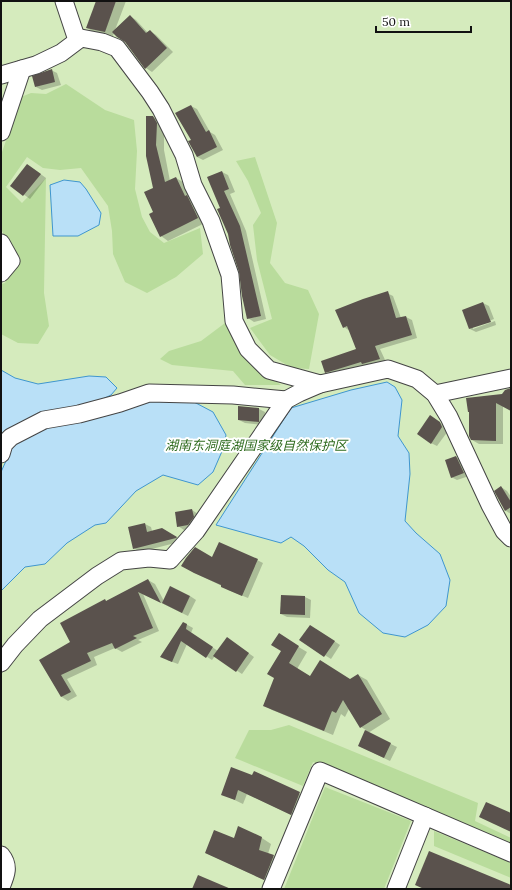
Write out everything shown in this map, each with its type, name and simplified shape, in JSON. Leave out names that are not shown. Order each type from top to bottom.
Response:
[{"type":"street","points":[[64,1],[77,40]]},
{"type":"street","points":[[1,74],[36,65],[60,53],[81,38],[102,42],[117,48],[161,109],[184,155],[193,185],[211,221],[230,275],[234,321],[248,348],[269,370],[320,384]]},
{"type":"street","points":[[1,132],[22,69]]},
{"type":"street","points":[[1,243],[11,261],[1,273]]},
{"type":"street","points":[[1,663],[15,645],[40,619],[103,572],[121,561],[149,558],[170,560],[196,531],[286,400],[320,384],[388,369],[417,379],[435,394],[449,417],[490,505],[504,531],[511,538]]},
{"type":"street","points":[[435,394],[511,378]]},
{"type":"street","points":[[1,454],[4,444],[11,437],[44,420],[79,414],[150,393],[233,395],[286,400]]},
{"type":"street","points":[[271,889],[320,771],[511,853]]},
{"type":"street","points":[[396,889],[425,816]]},
{"type":"street","points":[[1,855],[6,861],[6,874],[1,888]]},
{"type":"green space","name":"湖南东洞庭湖国家级自然保护区","points":[[1,1],[511,1],[511,889],[1,889]]},
{"type":"green space","points":[[66,84],[105,110],[134,120],[137,151],[135,189],[142,217],[150,232],[164,243],[200,228],[203,254],[176,277],[147,293],[125,282],[113,254],[112,231],[108,206],[81,168],[60,170],[43,168],[27,157],[6,187],[22,203],[46,178],[44,293],[49,326],[38,344],[18,343],[1,334],[1,284],[5,283],[16,257],[1,229],[1,155],[21,97],[31,93],[46,94]]},
{"type":"green space","points":[[255,157],[277,223],[270,263],[285,283],[308,290],[319,314],[309,369],[292,368],[270,355],[250,328],[272,319],[257,260],[253,225],[261,213],[248,181],[236,161]]},
{"type":"green space","points":[[225,323],[238,346],[259,369],[281,385],[245,385],[233,371],[172,365],[160,359],[169,351],[201,341]]},
{"type":"green space","points":[[289,725],[478,803],[475,821],[511,838],[511,845],[313,762],[303,786],[235,758],[249,730],[271,730]]},
{"type":"green space","points":[[325,787],[411,821],[384,889],[284,889]]},
{"type":"green space","points":[[434,831],[511,863],[511,878],[434,846]]},
{"type":"water","points":[[64,180],[80,182],[101,213],[99,225],[78,236],[53,236],[50,185]]},
{"type":"water","points":[[1,370],[15,378],[38,384],[89,376],[106,377],[117,388],[111,395],[84,408],[3,434],[1,433]]},
{"type":"water","points":[[387,382],[395,387],[402,400],[398,436],[409,453],[410,474],[405,521],[440,554],[450,580],[446,606],[428,625],[405,637],[383,633],[359,613],[345,582],[328,570],[304,546],[291,537],[281,543],[216,525],[291,408],[351,390]]},
{"type":"water","points":[[157,399],[194,402],[213,412],[226,435],[223,449],[213,472],[198,485],[163,475],[136,491],[106,523],[95,525],[67,543],[45,564],[25,567],[1,591],[1,472],[15,441],[32,429]]},
{"type":"building","points":[[96,1],[116,1],[105,32],[86,28]]},
{"type":"building","points":[[130,15],[146,33],[150,30],[167,48],[145,69],[125,42],[112,32]]},
{"type":"building","points":[[52,69],[55,82],[35,87],[32,76]]},
{"type":"building","points":[[191,105],[206,132],[209,130],[217,147],[197,157],[188,141],[191,140],[175,113]]},
{"type":"building","points":[[146,116],[153,116],[157,123],[156,145],[165,182],[176,177],[198,218],[160,237],[149,214],[153,212],[144,192],[153,188],[146,156]]},
{"type":"building","points":[[27,164],[41,174],[23,196],[10,186]]},
{"type":"building","points":[[222,171],[229,189],[224,191],[240,226],[261,316],[247,319],[239,272],[228,234],[217,209],[220,208],[207,177]]},
{"type":"building","points":[[388,291],[396,318],[406,316],[412,335],[375,346],[380,359],[362,364],[361,362],[325,373],[321,361],[356,349],[347,326],[343,328],[335,310]]},
{"type":"building","points":[[483,302],[491,322],[469,329],[462,310]]},
{"type":"building","points":[[511,388],[511,411],[496,403],[496,441],[471,440],[469,436],[469,412],[466,398],[502,394],[505,390]]},
{"type":"building","points":[[238,406],[259,408],[259,422],[238,420]]},
{"type":"building","points":[[430,415],[440,422],[442,427],[431,444],[417,434]]},
{"type":"building","points":[[456,456],[464,473],[451,478],[445,460]]},
{"type":"building","points":[[501,486],[511,502],[511,507],[505,511],[494,491]]},
{"type":"building","points":[[192,509],[194,517],[188,525],[177,527],[175,512]]},
{"type":"building","points":[[145,523],[147,532],[162,528],[177,537],[133,549],[128,527]]},
{"type":"building","points":[[219,542],[258,559],[242,596],[181,566],[195,547],[212,557]]},
{"type":"building","points":[[148,579],[161,603],[138,592],[153,628],[133,636],[137,638],[115,649],[112,643],[87,653],[91,661],[61,675],[71,692],[61,697],[39,660],[70,642],[60,623],[105,599],[106,601]]},
{"type":"building","points":[[170,586],[190,596],[182,613],[162,603]]},
{"type":"building","points":[[281,595],[305,596],[305,615],[280,614]]},
{"type":"building","points":[[183,622],[187,624],[186,629],[213,647],[206,658],[181,641],[172,662],[160,657]]},
{"type":"building","points":[[310,625],[335,641],[324,657],[299,640]]},
{"type":"building","points":[[279,633],[299,646],[289,663],[310,676],[320,660],[350,679],[358,674],[382,714],[360,728],[343,700],[336,713],[332,711],[324,731],[263,706],[274,678],[267,674],[281,651],[271,645]]},
{"type":"building","points":[[227,637],[249,653],[236,672],[213,656]]},
{"type":"building","points":[[365,730],[391,743],[384,758],[358,746]]},
{"type":"building","points":[[231,767],[252,775],[254,771],[300,792],[291,815],[238,790],[235,800],[221,795]]},
{"type":"building","points":[[486,802],[511,813],[511,832],[479,817]]},
{"type":"building","points":[[238,826],[262,837],[259,850],[274,855],[264,880],[205,853],[214,830],[234,838]]},
{"type":"building","points":[[429,851],[511,885],[511,889],[424,889],[415,885]]},
{"type":"building","points":[[198,875],[231,889],[192,889]]}]
